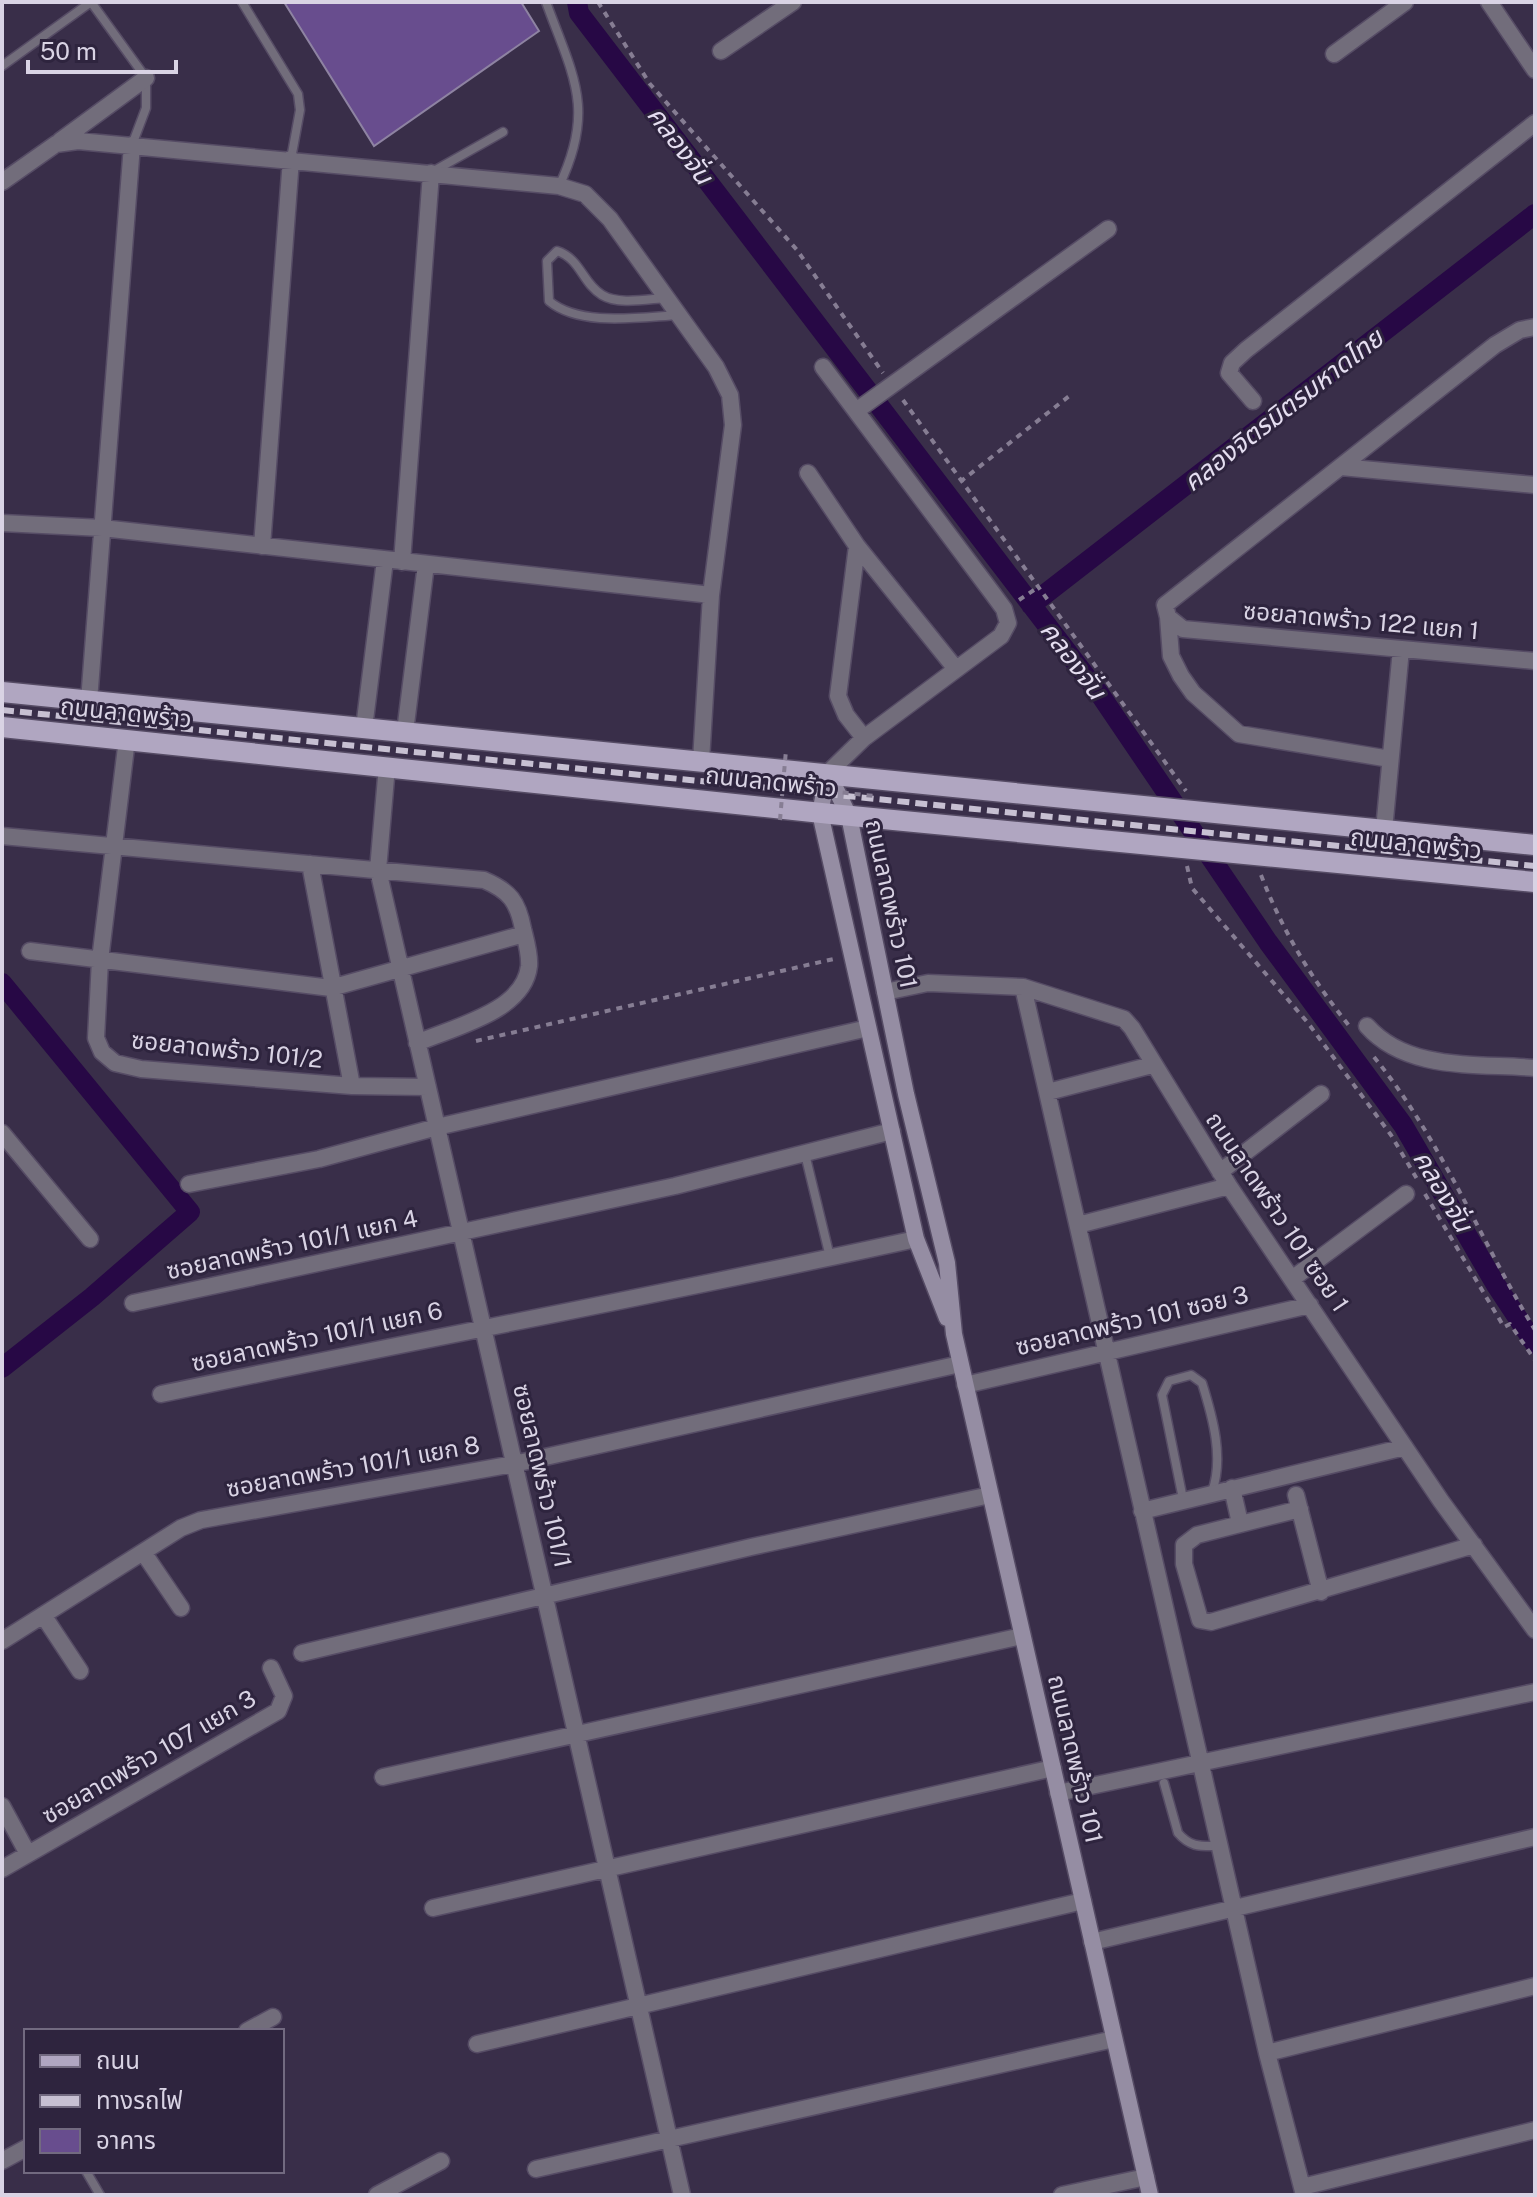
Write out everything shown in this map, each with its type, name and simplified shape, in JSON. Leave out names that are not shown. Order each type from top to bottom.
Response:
[{"type":"main road","name":"ถนนลาดพร้าว","points":[[2,692],[1535,845]]},
{"type":"main road","name":"ถนนลาดพร้าว","points":[[2,727],[849,816],[1535,882]]},
{"type":"street","points":[[721,51],[793,2]]},
{"type":"street","points":[[1334,54],[1405,2]]},
{"type":"street","points":[[1489,2],[1535,70]]},
{"type":"street","points":[[2,182],[146,78]]},
{"type":"street","points":[[1253,401],[1229,373],[1239,356],[1535,123]]},
{"type":"street","points":[[56,144],[78,141],[102,146],[132,145],[291,159],[559,186],[585,194],[610,219],[680,315],[730,395],[733,425],[711,595],[701,761]]},
{"type":"street","points":[[89,701],[132,145]]},
{"type":"street","points":[[262,546],[291,159]]},
{"type":"street","points":[[364,728],[394,561],[431,173]]},
{"type":"street","points":[[857,410],[1108,229]]},
{"type":"street","points":[[1390,759],[1239,734],[1193,693],[1181,676],[1171,656],[1165,605],[1182,588],[1495,345],[1520,330],[1535,327]]},
{"type":"street","points":[[823,367],[1004,609],[1008,623],[1001,636],[864,738],[828,773]]},
{"type":"street","points":[[1341,467],[1535,485]]},
{"type":"street","points":[[808,473],[857,546],[956,669]]},
{"type":"street","points":[[2,523],[102,528],[711,595]]},
{"type":"street","points":[[857,546],[838,696],[846,715],[864,738]]},
{"type":"street","points":[[405,732],[426,564]]},
{"type":"street","name":"ซอยลาดพร้าว 122 แยก 1","points":[[1168,617],[1183,629],[1535,661]]},
{"type":"street","points":[[1384,830],[1401,649]]},
{"type":"street","name":"ซอยลาดพร้าว 101/2","points":[[127,739],[100,960],[96,1038],[102,1052],[115,1063],[141,1069],[352,1086],[428,1087]]},
{"type":"street","name":"ซอยลาดพร้าว 101/1","points":[[387,766],[378,870],[682,2195]]},
{"type":"street","name":"ถนนลาดพร้าว 101","points":[[828,773],[820,813],[868,1028],[916,1239],[954,1334]]},
{"type":"street","name":"ถนนลาดพร้าว 101","points":[[828,773],[849,816],[885,992],[947,1263],[960,1364],[1150,2195]]},
{"type":"street","points":[[2,836],[484,880],[514,897],[530,963],[526,981],[504,1005],[417,1043]]},
{"type":"street","points":[[310,864],[331,988],[352,1086]]},
{"type":"street","points":[[30,951],[331,988],[401,971],[524,934]]},
{"type":"street","name":"ถนนลาดพร้าว 101 ซอย 1","points":[[885,992],[928,983],[1023,987],[1124,1019],[1140,1039],[1152,1065],[1225,1179],[1405,1447],[1535,1630]]},
{"type":"street","points":[[1023,987],[1267,2053],[1303,2191],[1535,2130]]},
{"type":"street","points":[[189,1184],[319,1159],[437,1127],[868,1028]]},
{"type":"street","points":[[1364,1032],[1388,1046],[1422,1059],[1535,1068]]},
{"type":"street","points":[[1048,1092],[1152,1065]]},
{"type":"street","points":[[1078,1225],[1225,1179],[1321,1094]]},
{"type":"street","name":"ซอยลาดพร้าว 101/1 แยก 4","points":[[133,1303],[675,1186],[892,1131]]},
{"type":"street","points":[[2,1133],[90,1239]]},
{"type":"street","points":[[1292,1279],[1406,1194]]},
{"type":"street","name":"ซอยลาดพร้าว 101/1 แยก 6","points":[[161,1394],[483,1327],[696,1288],[916,1239]]},
{"type":"street","name":"ซอยลาดพร้าว 101 ซอย 3","points":[[965,1385],[1310,1305]]},
{"type":"street","name":"ซอยลาดพร้าว 101/1 แยก 8","points":[[2,1641],[143,1552],[201,1520],[514,1464],[960,1364]]},
{"type":"street","points":[[1142,1511],[1405,1447]]},
{"type":"street","points":[[1232,1488],[1240,1523]]},
{"type":"street","points":[[302,1653],[751,1547],[990,1495]]},
{"type":"street","points":[[1321,1592],[1298,1502],[1197,1535],[1184,1545],[1184,1564],[1200,1620],[1211,1622],[1321,1592],[1474,1545]]},
{"type":"street","points":[[143,1552],[181,1608]]},
{"type":"street","points":[[43,1615],[80,1671]]},
{"type":"street","points":[[383,1777],[1022,1636]]},
{"type":"street","name":"ซอยลาดพร้าว 107 แยก 3","points":[[2,1869],[278,1711],[284,1696],[271,1668]]},
{"type":"street","points":[[1058,1793],[1535,1692]]},
{"type":"street","points":[[433,1908],[1053,1768]]},
{"type":"street","points":[[2,1806],[28,1854]]},
{"type":"street","points":[[1092,1942],[1535,1837]]},
{"type":"street","points":[[477,2044],[1083,1901]]},
{"type":"street","points":[[1267,2053],[1535,1986]]},
{"type":"street","points":[[251,2029],[273,2017]]},
{"type":"street","points":[[536,2169],[1114,2039]]},
{"type":"street","points":[[2,2161],[24,2149]]},
{"type":"street","points":[[377,2195],[441,2161]]},
{"type":"street","points":[[1062,2195],[1146,2177]]},
{"type":"lane","points":[[2,66],[91,2],[146,78],[146,108],[132,145]]},
{"type":"lane","points":[[242,2],[298,94],[300,110],[291,159]]},
{"type":"lane","points":[[546,2],[574,76],[580,126],[573,157],[559,186]]},
{"type":"lane","points":[[431,173],[503,132]]},
{"type":"lane","points":[[666,298],[616,300],[602,296],[571,256],[557,251],[547,261],[549,301],[559,310],[620,317],[680,315]]},
{"type":"lane","points":[[805,1154],[831,1258]]},
{"type":"lane","points":[[1183,1499],[1162,1395],[1169,1381],[1191,1375],[1202,1383],[1218,1458],[1218,1475],[1212,1492]]},
{"type":"lane","points":[[1164,1783],[1178,1833],[1193,1846],[1220,1846]]},
{"type":"lane","points":[[87,2173],[100,2195]]},
{"type":"path","points":[[598,2],[650,84],[797,250],[960,482],[1198,810]]},
{"type":"path","points":[[960,482],[1073,393]]},
{"type":"path","points":[[780,820],[786,750]]},
{"type":"path","points":[[783,786],[874,796]]},
{"type":"path","points":[[1182,846],[1192,888],[1308,1023],[1391,1135],[1504,1327],[1510,1324],[1535,1360]]},
{"type":"path","points":[[1253,854],[1280,924],[1322,992],[1364,1032]]},
{"type":"path","points":[[466,1043],[852,955]]},
{"type":"path","points":[[1370,1051],[1398,1087],[1431,1141],[1501,1275],[1535,1330]]},
{"type":"building","points":[[284,2],[521,2],[539,31],[374,146]]},
{"type":"waterway","name":"คลองจั่น","points":[[577,2],[579,13],[1101,696],[1268,942],[1403,1125],[1496,1285],[1535,1344]]},
{"type":"waterway","name":"คลองจิตรมิตรมหาดไทย","points":[[1031,605],[1535,214]]},
{"type":"waterway","points":[[2,983],[190,1212],[92,1297],[2,1368]]},
{"type":"railway","points":[[2,710],[1535,866]]}]
